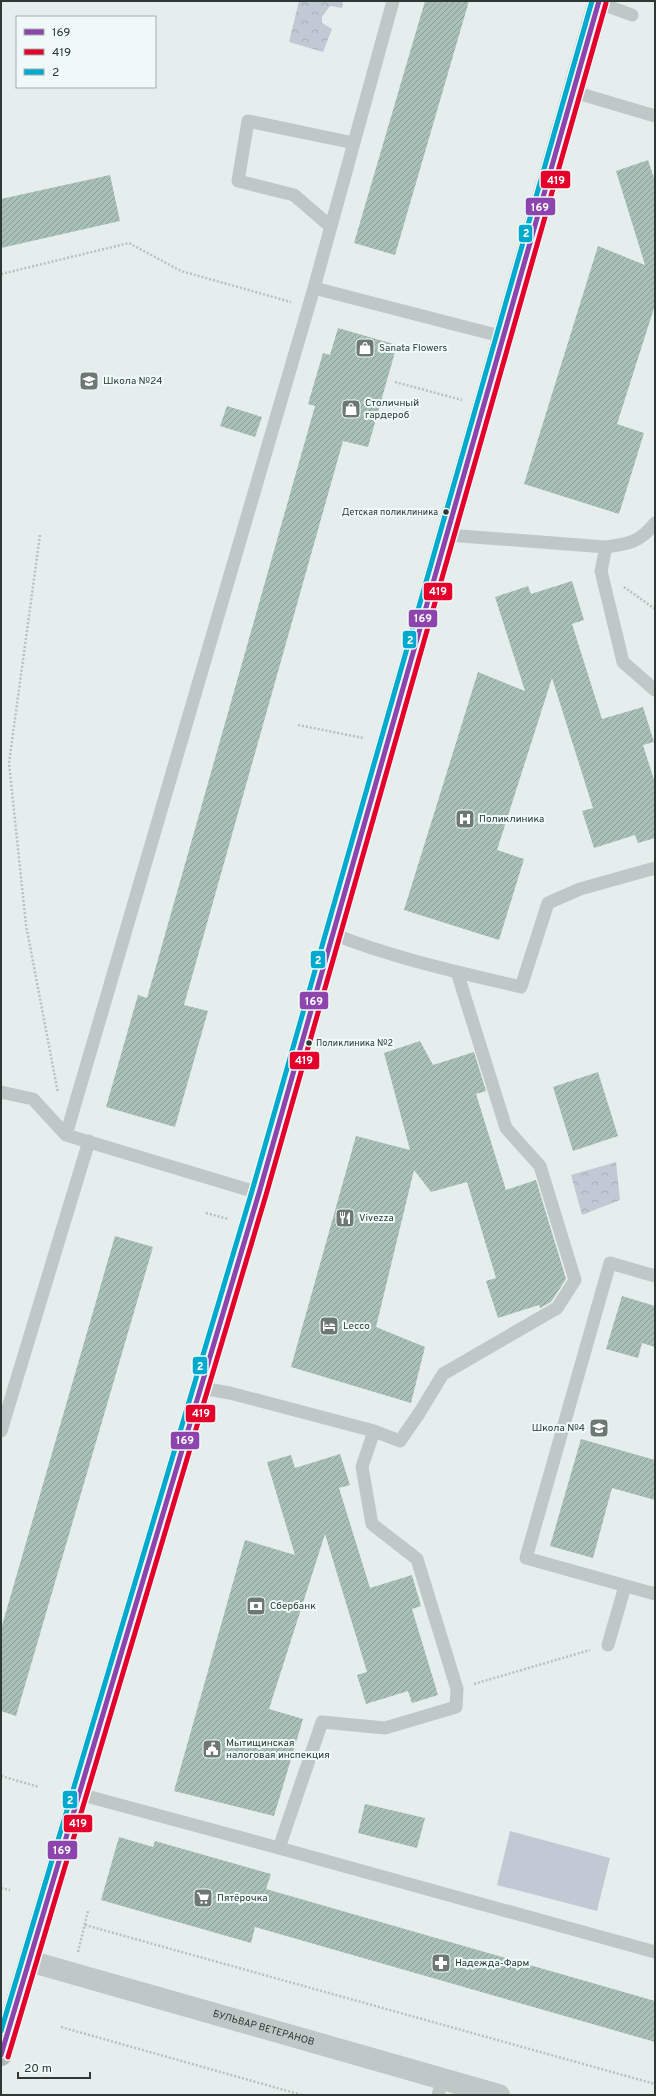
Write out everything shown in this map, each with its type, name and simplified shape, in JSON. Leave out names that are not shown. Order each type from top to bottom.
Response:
[{"type":"street","points":[[1,2055],[259,1194],[599,2]]},
{"type":"street","name":"БУЛЬВАР ВЕТЕРАНОВ","points":[[29,1961],[440,2087],[499,2095]]},
{"type":"lane","points":[[66,1135],[309,306],[393,1]]},
{"type":"lane","points":[[599,2],[632,15]]},
{"type":"lane","points":[[574,92],[655,116]]},
{"type":"lane","points":[[331,227],[294,195],[238,181],[248,120],[354,143]]},
{"type":"lane","points":[[314,288],[504,337]]},
{"type":"lane","points":[[447,535],[606,547],[627,544],[650,537],[655,523]]},
{"type":"lane","points":[[606,547],[601,571],[623,662],[655,690]]},
{"type":"lane","points":[[333,934],[358,944],[457,972],[521,987],[548,903],[580,889],[655,868]]},
{"type":"lane","points":[[201,1388],[230,1393],[374,1431],[400,1441],[443,1374],[557,1308],[575,1280],[540,1166],[506,1128],[457,972]]},
{"type":"lane","points":[[1,1092],[33,1099],[66,1135],[259,1194]]},
{"type":"lane","points":[[1,1430],[89,1141]]},
{"type":"lane","points":[[655,1276],[610,1263],[526,1558],[655,1594]]},
{"type":"lane","points":[[279,1848],[322,1722],[385,1728],[456,1707],[457,1690],[417,1559],[372,1524],[362,1467],[374,1431]]},
{"type":"lane","points":[[608,1645],[625,1586]]},
{"type":"lane","points":[[79,1794],[655,1952]]},
{"type":"path","points":[[1,274],[129,243],[181,271],[309,306]]},
{"type":"path","points":[[395,382],[463,400]]},
{"type":"path","points":[[40,535],[9,763],[26,925],[59,1096]]},
{"type":"path","points":[[601,571],[655,608]]},
{"type":"path","points":[[298,725],[362,738]]},
{"type":"path","points":[[206,1213],[228,1219]]},
{"type":"path","points":[[457,1690],[499,1675],[608,1645]]},
{"type":"path","points":[[1,1776],[39,1788]]},
{"type":"path","points":[[1,1888],[10,1890]]},
{"type":"path","points":[[85,1925],[655,2084]]},
{"type":"path","points":[[61,2027],[302,2095]]},
{"type":"green space","points":[[299,1],[343,1],[342,8],[330,6],[322,17],[322,23],[332,29],[323,52],[289,42]]},
{"type":"green space","points":[[616,1162],[620,1200],[582,1215],[571,1175]]},
{"type":"green space","points":[[510,1831],[610,1858],[597,1911],[497,1885]]},
{"type":"building","points":[[425,1],[469,1],[395,255],[354,243]]},
{"type":"building","points":[[648,160],[655,181],[655,305],[617,424],[644,433],[619,514],[524,484],[598,246],[645,265],[616,171]]},
{"type":"building","points":[[110,175],[120,221],[1,248],[1,199]]},
{"type":"building","points":[[338,328],[397,345],[368,447],[343,441],[184,1005],[208,1011],[175,1127],[106,1107],[138,995],[147,998],[315,406],[308,404],[323,353],[330,355]]},
{"type":"building","points":[[227,406],[262,417],[255,437],[220,426]]},
{"type":"building","points":[[572,581],[584,620],[572,624],[602,719],[643,707],[654,742],[643,745],[655,783],[655,838],[638,843],[635,835],[594,848],[582,811],[593,808],[552,678],[497,850],[524,859],[499,940],[404,910],[478,672],[525,691],[495,597],[528,586],[531,594]]},
{"type":"building","points":[[420,1041],[433,1065],[474,1052],[486,1091],[476,1094],[506,1190],[536,1180],[566,1279],[551,1302],[540,1308],[539,1305],[498,1318],[486,1281],[496,1278],[467,1182],[431,1192],[414,1170],[376,1327],[425,1347],[411,1403],[291,1367],[356,1136],[410,1150],[384,1053]]},
{"type":"building","points":[[598,1072],[618,1136],[573,1151],[553,1087]]},
{"type":"building","points":[[115,1236],[153,1247],[16,1716],[1,1711],[1,1629]]},
{"type":"building","points":[[622,1296],[655,1306],[655,1347],[642,1343],[638,1358],[606,1349]]},
{"type":"building","points":[[581,1439],[655,1460],[655,1500],[612,1488],[593,1558],[550,1546]]},
{"type":"building","points":[[340,1454],[350,1485],[339,1488],[370,1588],[412,1575],[421,1606],[412,1609],[438,1695],[412,1703],[408,1691],[366,1704],[357,1675],[367,1672],[325,1534],[269,1709],[303,1719],[274,1816],[174,1791],[245,1540],[295,1555],[267,1462],[291,1455],[295,1468]]},
{"type":"building","points":[[365,1804],[425,1818],[417,1848],[358,1833]]},
{"type":"building","points":[[119,1837],[153,1847],[155,1841],[271,1874],[266,1889],[655,2001],[655,2042],[255,1927],[251,1943],[101,1900]]},
{"type":"transit line","name":"2","points":[[1,2031],[252,1191],[592,1]]},
{"type":"transit line","name":"169","points":[[1,2055],[259,1193],[599,1]]},
{"type":"transit line","name":"419","points":[[8,2057],[266,1195],[606,3]]},
{"type":"place","name":"Sanata Flowers","points":[[365,348]]},
{"type":"place","name":"Школа №24","points":[[89,381]]},
{"type":"place","name":"Столичный гардероб","points":[[351,409]]},
{"type":"place","name":"Детская поликлиника","points":[[446,512]]},
{"type":"place","name":"Поликлиника","points":[[465,819]]},
{"type":"place","name":"Поликлиника №2","points":[[309,1043]]},
{"type":"place","name":"Vivezza","points":[[345,1218]]},
{"type":"place","name":"Lecco","points":[[329,1326]]},
{"type":"place","name":"Школа №4","points":[[599,1428]]},
{"type":"place","name":"Сбербанк","points":[[256,1606]]},
{"type":"place","name":"Мытищинская налоговая инспекция","points":[[212,1749]]},
{"type":"place","name":"Пятёрочка","points":[[203,1898]]},
{"type":"place","name":"Надежда-Фарм","points":[[441,1963]]}]
